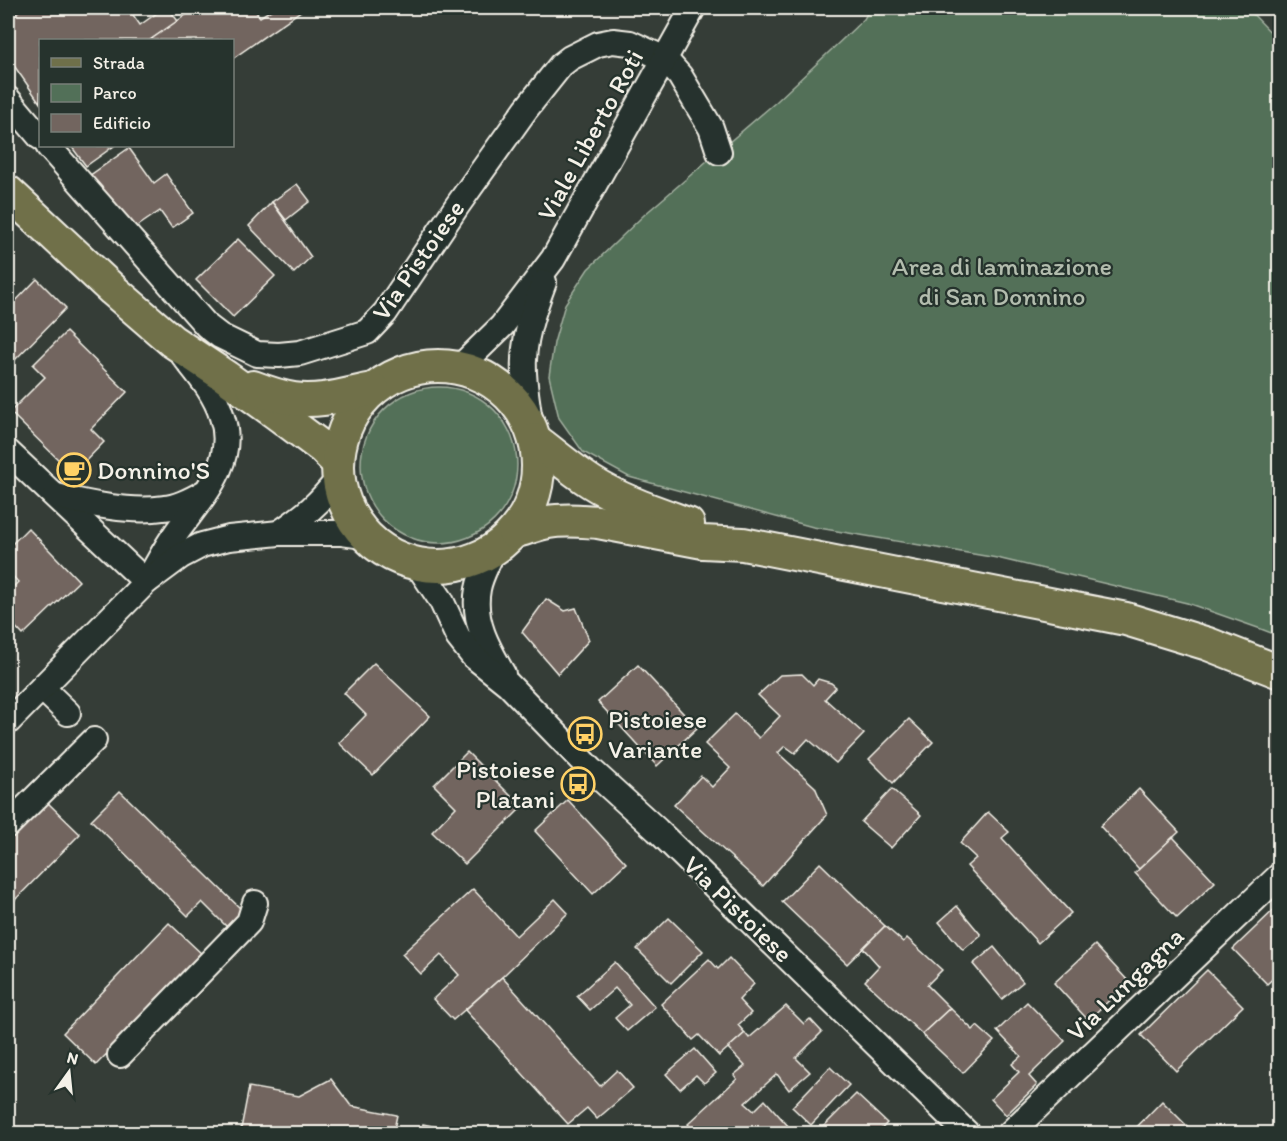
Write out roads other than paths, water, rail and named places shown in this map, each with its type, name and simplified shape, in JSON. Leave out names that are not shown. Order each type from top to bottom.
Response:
[{"type":"main road","name":"Via Pistoiese","points":[[8,192],[113,290],[172,341],[226,376],[323,448],[337,470],[351,514],[370,537],[395,555],[417,564],[438,566],[471,561],[492,553],[514,532],[530,504],[538,478],[538,452],[533,434],[514,402],[504,392],[475,373],[460,367],[430,365],[401,372],[386,379],[373,389],[356,408],[341,437],[337,470]]},
{"type":"main road","name":"Via Pistoiese","points":[[226,376],[266,392],[295,399],[326,398],[373,389]]},
{"type":"main road","points":[[533,434],[576,471],[607,491],[644,508],[743,544]]},
{"type":"main road","points":[[514,532],[547,522],[574,520],[598,522],[703,542],[743,544],[1126,620],[1208,644],[1280,672]]},
{"type":"street","name":"Viale Liberto Roti","points":[[460,367],[502,326],[553,259],[693,8]]},
{"type":"street","name":"Via Pistoiese","points":[[49,147],[207,326],[227,340],[257,354],[300,353],[368,332],[385,313],[519,118],[561,65],[582,51],[613,41],[630,43],[665,59]]},
{"type":"street","points":[[665,59],[685,85],[711,128],[719,152]]},
{"type":"street","points":[[8,99],[39,136]]},
{"type":"street","name":"Viale Liberto Roti","points":[[533,434],[524,374],[525,350],[533,313],[553,259]]},
{"type":"street","points":[[146,582],[173,537],[216,477],[225,452],[223,419],[213,395],[172,341]]},
{"type":"street","points":[[8,452],[146,582]]},
{"type":"street","points":[[279,533],[319,503],[337,470]]},
{"type":"street","points":[[55,496],[105,506],[153,509],[181,504],[208,490]]},
{"type":"street","points":[[8,722],[146,582],[181,556],[202,545],[229,538],[279,533],[342,533],[370,537]]},
{"type":"street","name":"Via Pistoiese","points":[[492,553],[478,588],[478,618],[480,631],[508,684]]},
{"type":"street","name":"Via Pistoiese","points":[[417,564],[441,600],[458,637],[473,656],[508,684],[591,770],[665,838],[968,1134]]},
{"type":"street","points":[[42,688],[68,713]]},
{"type":"street","points":[[8,825],[94,740]]},
{"type":"street","name":"Via Lungagna","points":[[1009,1134],[1280,875]]},
{"type":"street","points":[[120,1055],[249,922],[255,903]]},
{"type":"place","name":"Donnino'S","points":[[74,470]]},
{"type":"place","name":"Pistoiese Variante","points":[[585,734]]},
{"type":"place","name":"Pistoiese Platani","points":[[578,784]]},
{"type":"park label","name":"Area di laminazione di San Donnino","points":[[1002,281]]}]
